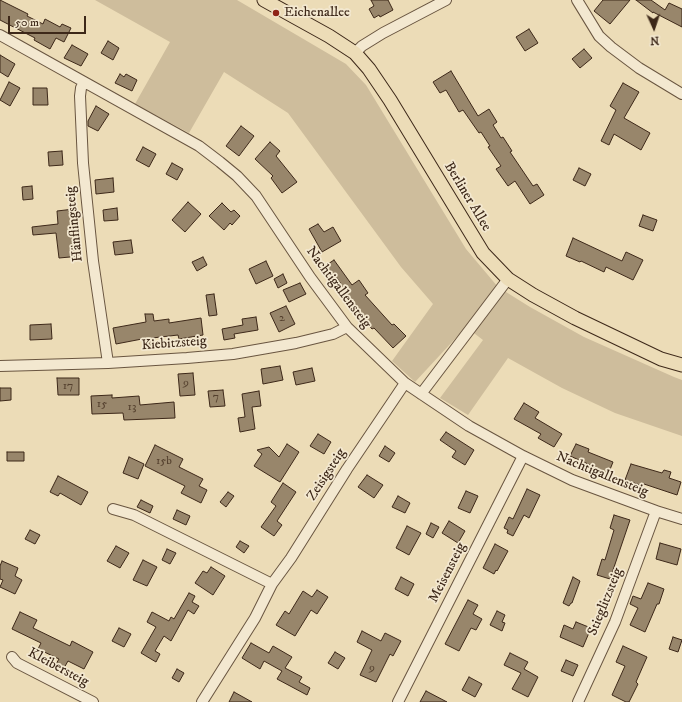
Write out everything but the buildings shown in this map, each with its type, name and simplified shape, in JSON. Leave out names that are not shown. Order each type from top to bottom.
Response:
[{"type":"main road","name":"Berliner Allee","points":[[264,0],[329,36],[355,53],[369,69],[390,100],[483,253],[508,279],[571,316],[661,359],[682,365]]},
{"type":"street","points":[[355,53],[362,46],[383,33],[446,0]]},
{"type":"street","points":[[577,0],[599,36],[611,47],[639,68],[682,94]]},
{"type":"street","name":"Nachtigallensteig","points":[[0,35],[199,146],[237,176],[256,196],[310,277],[347,327],[405,383],[469,426],[523,456],[572,480],[682,519]]},
{"type":"street","name":"Hänflingsteig","points":[[84,82],[81,88],[80,96],[83,163],[93,261],[108,363]]},
{"type":"street","points":[[421,394],[508,279]]},
{"type":"street","name":"Kiebitzsteig","points":[[0,366],[108,363],[233,354],[296,343],[333,334],[347,327]]},
{"type":"street","name":"Zeisigsteig","points":[[202,702],[254,618],[272,584],[291,558],[347,469],[405,383]]},
{"type":"street","name":"Meisensteig","points":[[398,702],[523,456]]},
{"type":"street","points":[[113,509],[134,515],[272,584]]},
{"type":"street","name":"Stieglitzsteig","points":[[578,702],[615,622],[656,511]]},
{"type":"street","name":"Kleibersteig","points":[[12,657],[17,663],[93,702]]},
{"type":"shaded area","points":[[95,0],[237,0],[346,64],[366,85],[466,249],[498,287],[530,307],[584,337],[682,380],[682,436],[615,413],[562,388],[508,358],[468,415],[440,398],[483,340],[466,327],[415,382],[392,361],[433,304],[401,267],[288,113],[224,72],[189,133],[135,104],[170,42]]},
{"type":"place","name":"Eichenallee","points":[[276,13]]}]
